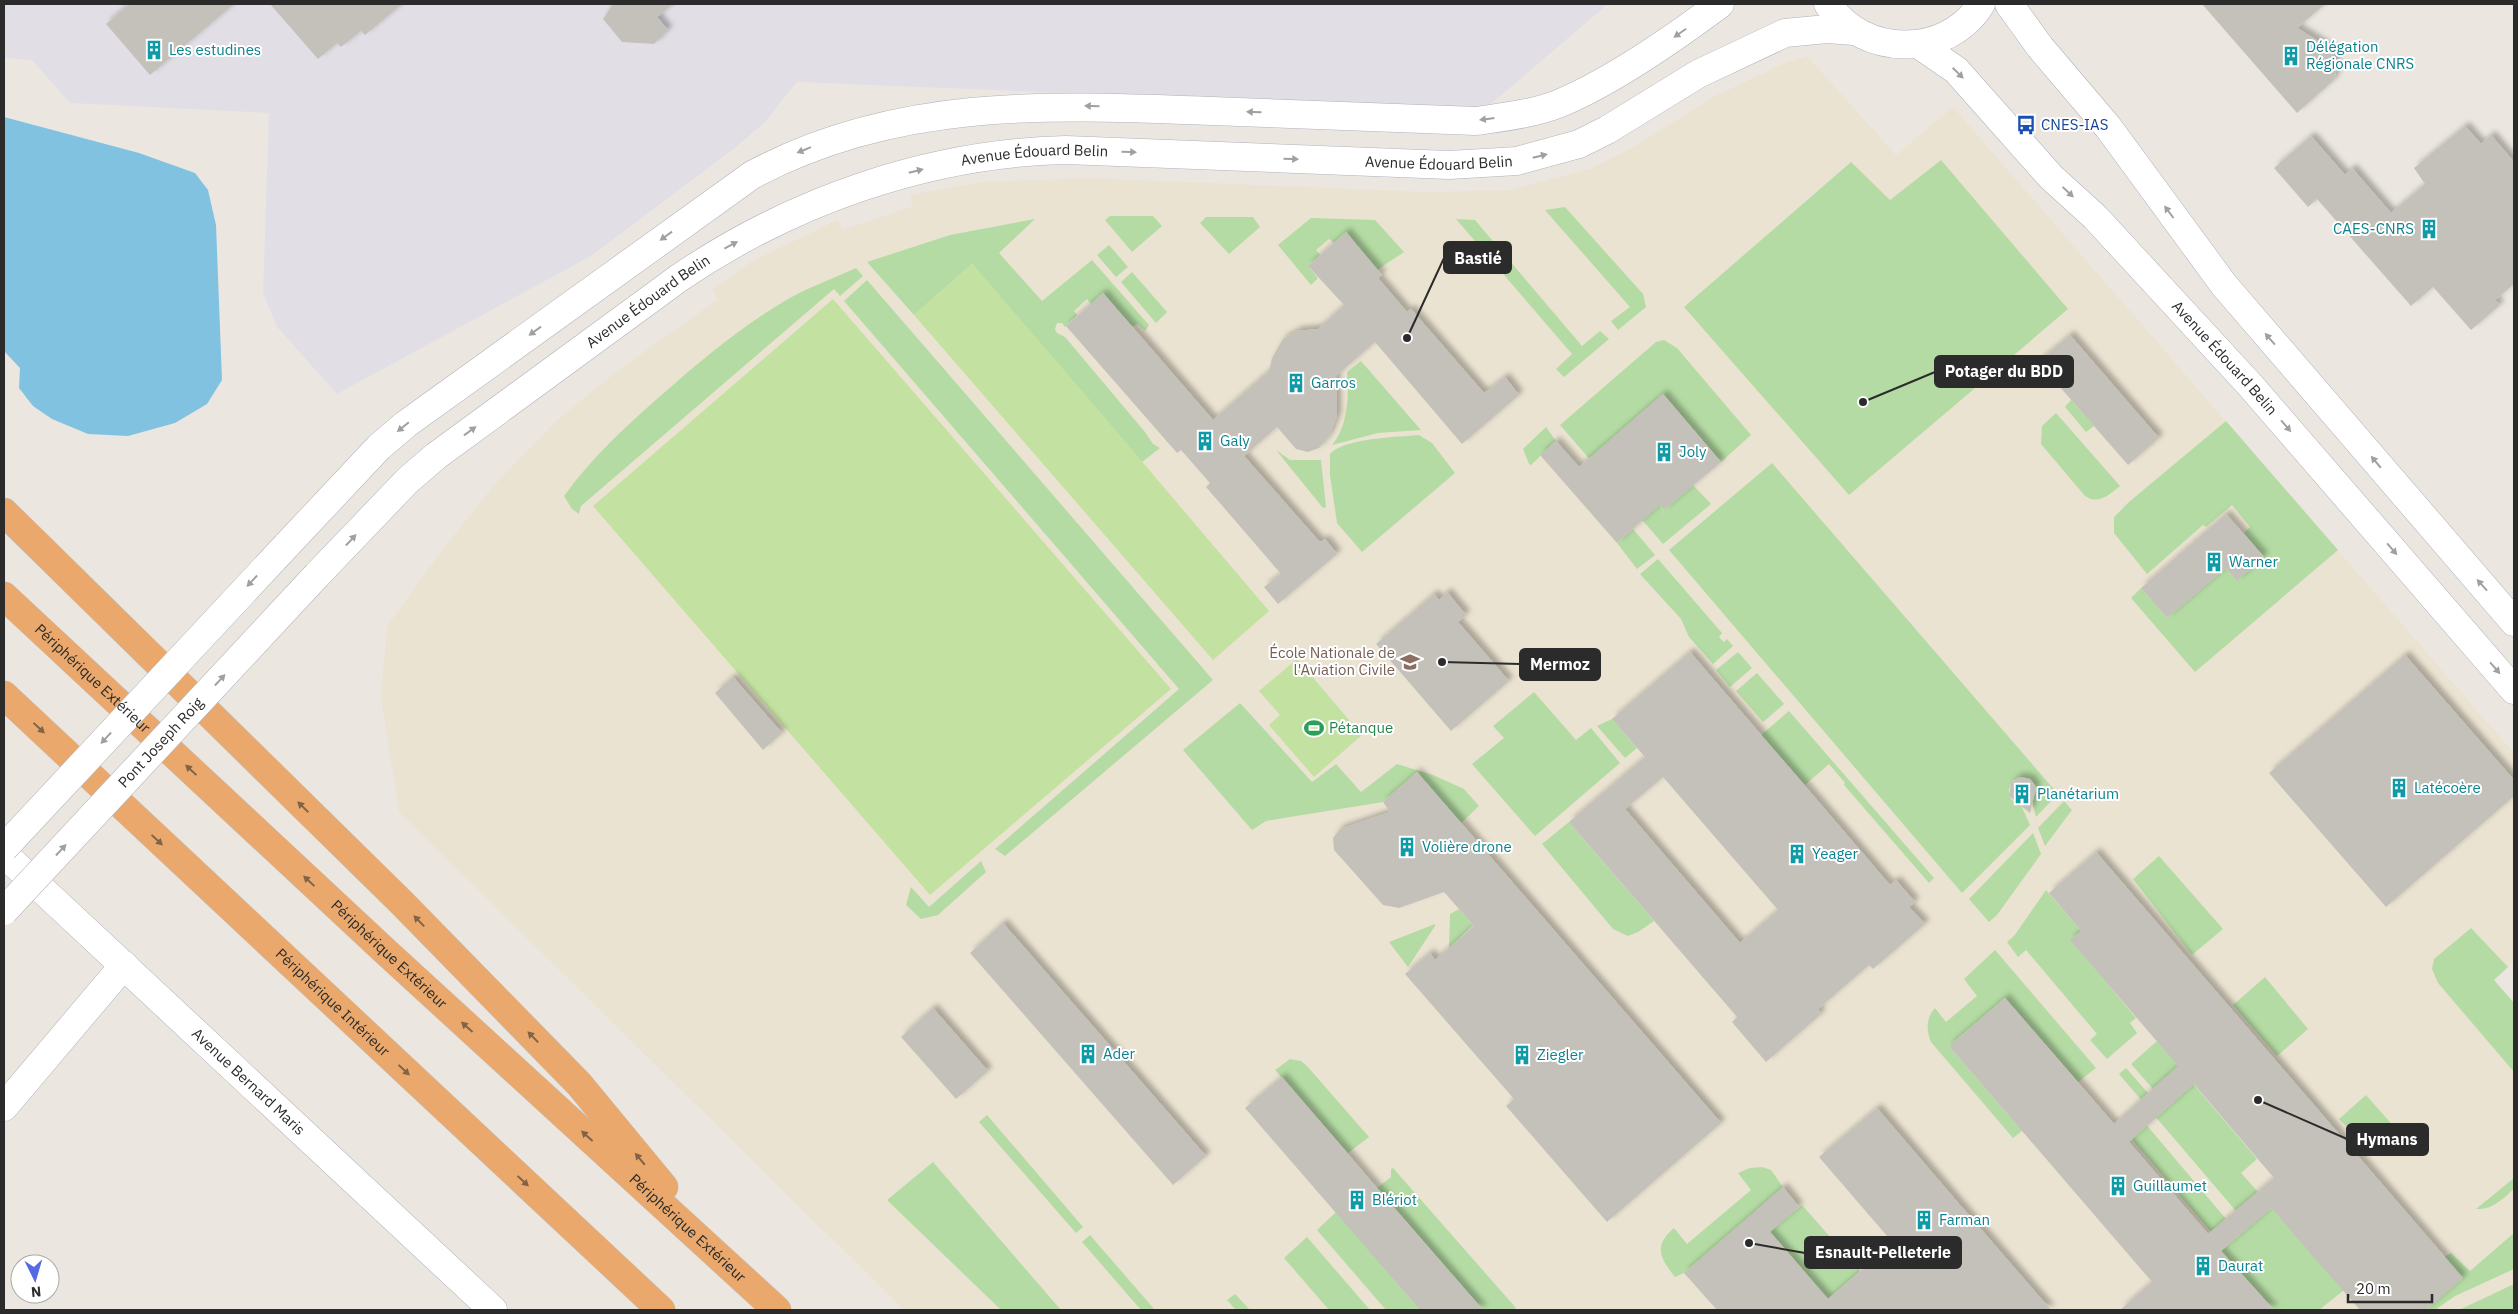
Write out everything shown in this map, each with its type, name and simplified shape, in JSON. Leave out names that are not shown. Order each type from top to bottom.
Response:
[{"type":"highway","points":[[4,512],[395,896],[579,1084],[727,1264]]},
{"type":"highway","name":"Périphérique Extérieur","points":[[4,596],[379,946],[777,1310]]},
{"type":"highway","name":"Périphérique Intérieur","points":[[4,695],[662,1310]]},
{"type":"street","points":[[4,848],[379,447],[406,424],[752,175],[812,147],[880,125],[944,115],[1047,106],[1476,121],[1503,117],[1557,104],[1586,90],[1678,35],[1720,4]]},
{"type":"street","points":[[1828,4],[1834,14],[1854,31],[1874,41],[1889,44],[1918,44],[1941,38],[1962,26],[1981,4]]},
{"type":"street","points":[[2009,4],[2040,48],[2108,127],[2224,285],[2514,622]]},
{"type":"street","name":"Avenue Édouard Belin","points":[[317,576],[408,480],[436,456],[679,278],[716,253],[756,232],[869,185],[968,158],[1029,150],[1449,165],[1518,161],[1579,144],[1607,130],[1698,74],[1785,34],[1826,29],[1854,31]]},
{"type":"street","name":"Avenue Édouard Belin","points":[[1918,44],[1956,70],[2051,177],[2095,217],[2223,356],[2514,690]]},
{"type":"street","name":"Pont Joseph Roig","points":[[4,911],[317,576]]},
{"type":"street","name":"Avenue Bernard Maris","points":[[4,854],[493,1310]]},
{"type":"street","points":[[4,1106],[124,965]]},
{"type":"shaded area","points":[[4,4],[1608,4],[1484,110],[797,82],[764,123],[736,147],[591,256],[337,394],[277,327],[263,293],[269,113],[70,103],[32,60],[4,58]]},
{"type":"shaded area","name":"École Nationale de l'Aviation Civile","points":[[1807,56],[1896,155],[1953,107],[2514,753],[2514,961],[2494,980],[2514,1003],[2514,1310],[904,1310],[399,812],[381,698],[387,626],[440,553],[494,485],[556,421],[617,371],[717,300],[712,289],[754,260],[838,220],[842,230],[913,206],[910,195],[982,182],[1086,178],[1428,192],[1511,190],[1592,168],[1632,148],[1713,97],[1785,63]]},
{"type":"green space","points":[[1941,160],[2068,309],[1849,495],[1684,307],[1851,162],[1890,200]]},
{"type":"green space","points":[[1565,207],[1643,294],[1646,307],[1618,330],[1611,321],[1630,307],[1545,210]]},
{"type":"green space","points":[[1110,216],[1153,216],[1162,226],[1132,252],[1105,220]]},
{"type":"green space","points":[[1206,217],[1253,217],[1260,227],[1229,254],[1200,223]]},
{"type":"green space","points":[[1311,218],[1375,220],[1404,252],[1377,270],[1346,232],[1334,243],[1329,239],[1316,250],[1320,255],[1308,266],[1318,278],[1311,285],[1278,245]]},
{"type":"green space","points":[[1035,219],[999,253],[1042,301],[1092,260],[1149,325],[1145,331],[1138,324],[1132,327],[1103,293],[1091,304],[1087,299],[1074,311],[1077,315],[1065,327],[1062,323],[1057,323],[1055,329],[1057,333],[1065,337],[1153,444],[1160,448],[1142,462],[972,264],[914,315],[867,262],[950,235]]},
{"type":"green space","points":[[1456,219],[1475,220],[1582,346],[1600,331],[1609,339],[1564,377],[1556,369],[1572,354]]},
{"type":"green space","points":[[1109,245],[1128,267],[1116,277],[1097,255]]},
{"type":"green space","points":[[972,264],[1269,611],[1213,660],[914,315]]},
{"type":"green space","points":[[856,268],[863,276],[840,296],[834,289],[581,506],[579,514],[572,509],[564,496],[587,467],[624,428],[693,368],[737,333],[783,302]]},
{"type":"green space","points":[[1132,272],[1167,312],[1156,323],[1121,282]]},
{"type":"green space","points":[[867,280],[1213,680],[1005,856],[995,849],[1179,689],[844,301]]},
{"type":"green space","points":[[833,299],[1171,689],[930,895],[593,506]]},
{"type":"green space","points":[[1664,340],[1677,348],[1751,435],[1721,462],[1663,394],[1607,443],[1664,510],[1693,485],[1711,504],[1663,544],[1560,425],[1656,342]]},
{"type":"green space","points":[[1361,361],[1421,430],[1378,433],[1332,445],[1344,420],[1348,391],[1347,372]]},
{"type":"green space","points":[[2071,400],[2094,426],[2086,432],[2065,407]]},
{"type":"green space","points":[[2056,413],[2120,486],[2103,498],[2094,500],[2085,496],[2041,444],[2042,426]]},
{"type":"green space","points":[[2226,421],[2338,550],[2195,672],[2131,598],[2141,588],[2167,618],[2226,568],[2237,580],[2264,557],[2244,533],[2250,527],[2232,505],[2206,527],[2203,525],[2147,574],[2114,533],[2114,517],[2129,502]]},
{"type":"green space","points":[[1546,427],[1556,441],[1531,465],[1523,449]]},
{"type":"green space","points":[[1419,435],[1432,443],[1455,473],[1362,552],[1337,523],[1330,475],[1330,454],[1337,449],[1359,441]]},
{"type":"green space","points":[[1276,450],[1290,460],[1321,460],[1326,507],[1323,508]]},
{"type":"green space","points":[[1772,463],[2058,794],[2036,817],[2032,801],[2036,792],[2034,783],[2025,777],[2014,780],[2009,787],[2009,795],[2013,801],[2021,805],[2030,825],[1962,893],[1669,550]]},
{"type":"green space","points":[[1633,529],[1655,555],[1637,569],[1617,543]]},
{"type":"green space","points":[[1658,559],[1722,633],[1719,637],[1724,642],[1727,639],[1733,646],[1713,664],[1689,637],[1681,619],[1640,574]]},
{"type":"green space","points":[[1738,652],[1752,668],[1730,687],[1716,670]]},
{"type":"green space","points":[[1297,659],[1362,735],[1314,777],[1269,725],[1280,715],[1259,691]]},
{"type":"green space","points":[[1757,673],[1784,704],[1763,722],[1736,691]]},
{"type":"green space","points":[[1534,692],[1576,740],[1591,728],[1620,763],[1535,836],[1472,764],[1504,738],[1493,726]]},
{"type":"green space","points":[[1240,703],[1312,782],[1336,764],[1361,792],[1397,764],[1433,775],[1464,789],[1479,806],[1461,823],[1417,772],[1383,802],[1266,821],[1252,830],[1183,750]]},
{"type":"green space","points":[[1789,711],[1934,878],[1929,883],[1844,785],[1845,783],[1829,764],[1805,785],[1761,735]]},
{"type":"green space","points":[[1612,719],[1637,748],[1625,758],[1597,726]]},
{"type":"green space","points":[[2064,801],[2072,810],[2045,846],[2038,828]]},
{"type":"green space","points":[[1569,822],[1654,921],[1638,932],[1628,936],[1613,929],[1542,844]]},
{"type":"green space","points":[[2033,833],[2041,854],[1997,915],[1989,922],[1969,899]]},
{"type":"green space","points":[[2159,856],[2223,929],[2192,955],[2133,879]]},
{"type":"green space","points":[[981,861],[986,872],[938,915],[921,919],[906,905],[911,887],[929,907]]},
{"type":"green space","points":[[2046,890],[2081,931],[2071,940],[2136,1018],[2130,1023],[2137,1033],[2107,1059],[2090,1040],[2097,1034],[2026,950],[2018,957],[2007,942],[2014,936]]},
{"type":"green space","points":[[1459,909],[1473,925],[1449,948],[1450,914]]},
{"type":"green space","points":[[1435,924],[1435,926],[1408,967],[1389,942]]},
{"type":"green space","points":[[2471,928],[2508,967],[2494,980],[2514,1003],[2514,1072],[2438,983],[2432,969],[2434,959]]},
{"type":"green space","points":[[1995,950],[2096,1068],[2078,1082],[2005,998],[1949,1046],[2022,1131],[2013,1138],[1931,1042],[1928,1033],[1928,1020],[1935,1008],[1946,1022],[1977,996],[1964,979]]},
{"type":"green space","points":[[2265,977],[2308,1029],[2277,1056],[2233,1005]]},
{"type":"green space","points":[[2157,1041],[2257,1159],[2241,1173],[2258,1192],[2236,1211],[2119,1074],[2126,1068],[2148,1093],[2142,1098],[2158,1116],[2174,1102],[2159,1084],[2153,1089],[2131,1064]]},
{"type":"green space","points":[[1290,1059],[1301,1061],[1307,1066],[1369,1137],[1348,1153],[1275,1070]]},
{"type":"green space","points":[[2366,1095],[2396,1129],[2366,1157],[2353,1142],[2365,1133],[2359,1124],[2354,1128],[2350,1123],[2346,1126],[2339,1119]]},
{"type":"green space","points":[[2133,1109],[2226,1219],[2211,1232],[2117,1122]]},
{"type":"green space","points":[[987,1115],[1083,1227],[1076,1233],[979,1122]]},
{"type":"green space","points":[[933,1162],[1061,1310],[1001,1310],[887,1200]]},
{"type":"green space","points":[[1762,1167],[1771,1170],[1783,1187],[1765,1203],[1781,1222],[1802,1205],[1860,1271],[1828,1299],[1754,1213],[1684,1273],[1675,1277],[1663,1258],[1661,1246],[1667,1234],[1674,1228],[1687,1244],[1751,1190],[1738,1173],[1750,1168]]},
{"type":"green space","points":[[1393,1168],[1516,1308],[1513,1310],[1483,1310],[1377,1188],[1391,1177],[1391,1169]]},
{"type":"green space","points":[[2514,1178],[2514,1189],[2501,1200],[2487,1208],[2476,1209]]},
{"type":"green space","points":[[2271,1208],[2344,1290],[2319,1310],[2274,1310],[2221,1251]]},
{"type":"green space","points":[[1336,1212],[1420,1310],[1386,1310],[1317,1230]]},
{"type":"green space","points":[[2514,1233],[2514,1269],[2455,1296],[2435,1310],[2426,1310],[2462,1278],[2444,1257],[2451,1253],[2470,1271]]},
{"type":"green space","points":[[1090,1235],[1155,1310],[1141,1310],[1082,1242]]},
{"type":"green space","points":[[1307,1237],[1370,1310],[1329,1310],[1284,1258]]},
{"type":"green space","points":[[2514,1284],[2514,1310],[2459,1310]]},
{"type":"green space","points":[[1235,1294],[1250,1310],[1236,1310],[1227,1300]]},
{"type":"water","points":[[4,117],[139,153],[195,173],[208,190],[216,225],[222,380],[207,404],[175,423],[128,436],[88,434],[52,419],[33,406],[19,388],[20,368],[4,351]]},
{"type":"building","name":"Les estudines","points":[[130,4],[234,4],[150,75],[106,24]]},
{"type":"building","points":[[270,4],[402,4],[365,35],[361,31],[341,47],[337,43],[318,59]]},
{"type":"building","points":[[613,4],[673,4],[657,17],[668,30],[654,44],[622,42],[603,19]]},
{"type":"building","name":"Délégation Régionale CNRS","points":[[2202,4],[2325,4],[2297,28],[2333,52],[2337,67],[2334,80],[2297,113]]},
{"type":"building","name":"CAES-CNRS","points":[[2465,126],[2481,144],[2491,135],[2514,162],[2514,284],[2495,300],[2500,305],[2471,330],[2433,287],[2411,306],[2317,199],[2308,207],[2274,168],[2311,136],[2345,175],[2352,168],[2391,213],[2425,184],[2414,168]]},
{"type":"building","points":[[1346,232],[1382,275],[1378,278],[1407,312],[1411,309],[1484,393],[1505,377],[1519,395],[1462,444],[1375,342],[1336,376],[1337,416],[1329,436],[1319,448],[1308,452],[1296,449],[1277,427],[1244,456],[1318,540],[1321,542],[1325,539],[1337,554],[1278,604],[1264,587],[1281,574],[1206,487],[1210,483],[1181,450],[1177,453],[1066,326],[1103,293],[1213,420],[1269,371],[1272,358],[1283,339],[1297,331],[1318,329],[1344,305],[1308,266]]},
{"type":"building","points":[[2070,335],[2159,438],[2128,465],[2038,362]]},
{"type":"building","points":[[1663,394],[1721,462],[1664,510],[1660,505],[1617,543],[1540,455],[1556,441],[1579,467]]},
{"type":"building","name":"Warner","points":[[2226,514],[2264,557],[2237,581],[2226,568],[2167,618],[2141,588]]},
{"type":"building","points":[[1447,592],[1466,615],[1458,622],[1509,681],[1451,731],[1376,644],[1434,594],[1439,600]]},
{"type":"building","name":"Yeager","points":[[1690,652],[1890,885],[1896,880],[1915,902],[1909,907],[1925,924],[1873,969],[1869,965],[1818,1009],[1821,1014],[1766,1062],[1732,1022],[1737,1017],[1569,822],[1645,757],[1612,719]],"holes":[[[1663,777],[1778,910],[1740,943],[1625,809]]]},
{"type":"building","name":"Latécoère","points":[[2405,655],[2514,780],[2514,796],[2386,907],[2269,773]]},
{"type":"building","points":[[733,677],[782,733],[763,750],[715,693]]},
{"type":"building","name":"Ziegler","points":[[1417,772],[1721,1123],[1607,1222],[1506,1106],[1514,1099],[1405,974],[1430,953],[1435,960],[1474,926],[1444,892],[1399,908],[1383,905],[1334,850],[1333,838],[1340,829],[1390,812],[1383,802]]},
{"type":"building","name":"Planétarium","points":[[2019,777],[2030,779],[2036,787],[2030,813],[2009,796],[2011,783]]},
{"type":"building","points":[[2096,852],[2463,1278],[2426,1310],[2360,1310],[2271,1208],[2221,1251],[2274,1310],[2120,1310],[2152,1282],[1949,1046],[2005,998],[2114,1124],[2178,1066],[2070,940],[2081,931],[2049,893]],"holes":[[[2194,1084],[2274,1178],[2208,1234],[2129,1142]]]},
{"type":"building","name":"Ader","points":[[1003,923],[1206,1156],[1173,1185],[970,953]]},
{"type":"building","points":[[933,1008],[988,1071],[956,1099],[901,1037]]},
{"type":"building","name":"Blériot","points":[[1282,1077],[1483,1310],[1420,1310],[1245,1108]]},
{"type":"building","points":[[1877,1108],[2051,1310],[1717,1310],[1684,1273],[1783,1187],[1799,1207],[1770,1232],[1828,1299],[1893,1243],[1819,1157]]},
{"type":"place","name":"Les estudines","points":[[154,50]]},
{"type":"place","name":"Délégation Régionale CNRS","points":[[2291,56]]},
{"type":"place","name":"CNES-IAS","points":[[2026,125]]},
{"type":"place","name":"CAES-CNRS","points":[[2429,229]]},
{"type":"place","name":"Bastié","points":[[1407,338]]},
{"type":"place","name":"Garros","points":[[1296,383]]},
{"type":"place","name":"Potager du BDD","points":[[1863,402]]},
{"type":"place","name":"Galy","points":[[1205,441]]},
{"type":"place","name":"Joly","points":[[1664,452]]},
{"type":"place","name":"Warner","points":[[2214,562]]},
{"type":"place","name":"École Nationale de l'Aviation Civile","points":[[1410,662]]},
{"type":"place","name":"Mermoz","points":[[1442,662]]},
{"type":"place","name":"Pétanque","points":[[1314,728]]},
{"type":"place","name":"Latécoère","points":[[2399,788]]},
{"type":"place","name":"Planétarium","points":[[2022,794]]},
{"type":"place","name":"Volière drone","points":[[1407,847]]},
{"type":"place","name":"Yeager","points":[[1797,854]]},
{"type":"place","name":"Ader","points":[[1088,1054]]},
{"type":"place","name":"Ziegler","points":[[1522,1055]]},
{"type":"place","name":"Hymans","points":[[2258,1100]]},
{"type":"place","name":"Guillaumet","points":[[2118,1186]]},
{"type":"place","name":"Blériot","points":[[1357,1200]]},
{"type":"place","name":"Farman","points":[[1924,1220]]},
{"type":"place","name":"Esnault-Pelleterie","points":[[1749,1243]]},
{"type":"place","name":"Daurat","points":[[2203,1266]]}]
